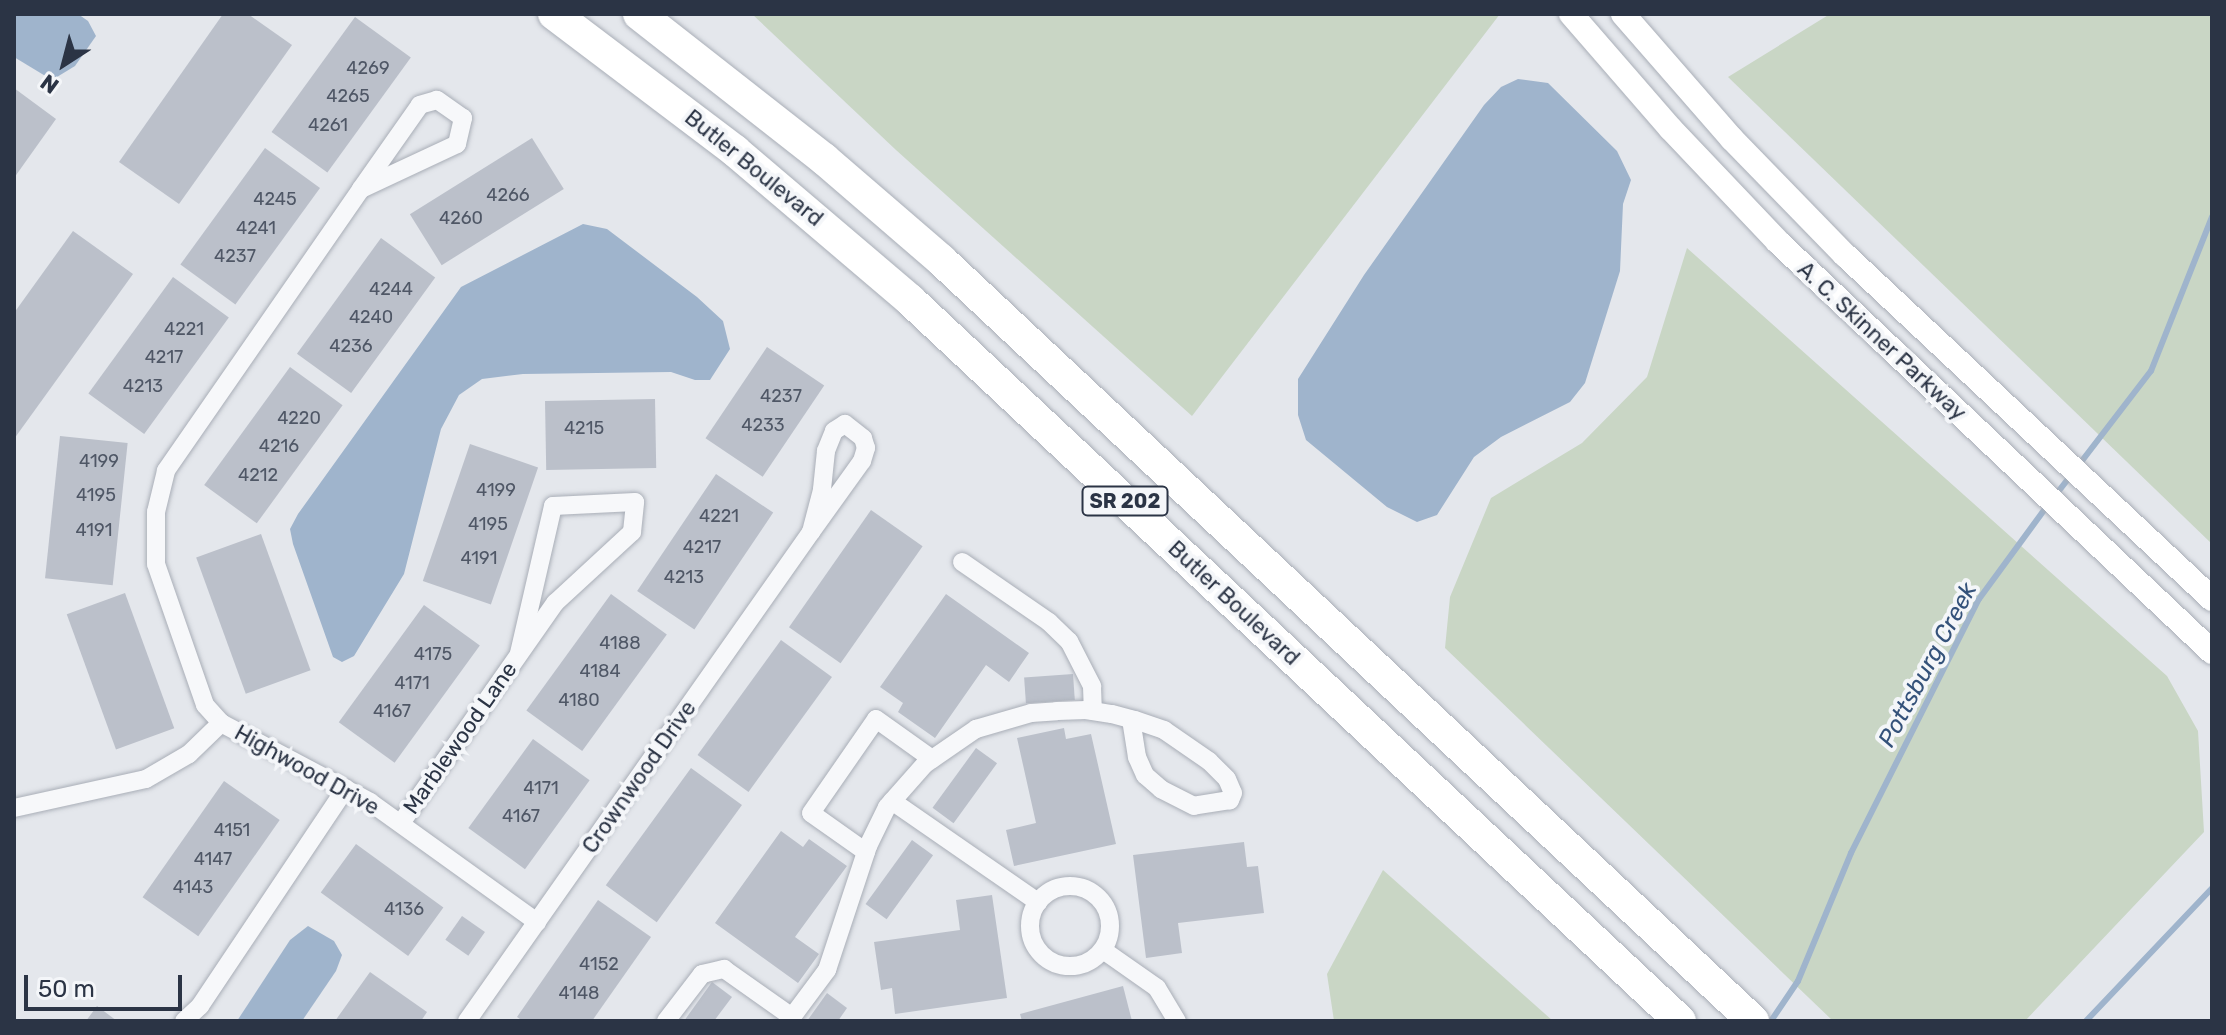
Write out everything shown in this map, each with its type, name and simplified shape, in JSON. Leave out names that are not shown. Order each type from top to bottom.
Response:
[{"type":"highway","name":"Butler Boulevard","points":[[554,14],[735,151],[887,279],[1676,1018]]},
{"type":"highway","name":"SR 202","points":[[639,14],[824,159],[941,260],[1753,1021]]},
{"type":"main road","name":"A. C. Skinner Parkway","points":[[1571,14],[1724,186],[1833,297],[2212,652]]},
{"type":"main road","name":"A. C. Skinner Parkway","points":[[1623,14],[1787,197],[2212,599]]},
{"type":"street","name":"Highwood Drive","points":[[361,189],[457,144],[463,118],[437,100],[420,105],[361,189],[166,471],[156,512],[156,564],[205,705],[221,723],[346,788],[401,823],[537,922]]},
{"type":"street","name":"Crownwood Drive","points":[[467,1021],[862,461],[866,448],[863,438],[845,424],[834,431],[826,451],[822,490],[811,532]]},
{"type":"street","name":"Marblewood Lane","points":[[401,823],[555,603],[632,532],[635,502],[553,506],[519,653]]},
{"type":"street","points":[[962,562],[1049,622],[1069,641],[1092,686],[1093,711]]},
{"type":"street","points":[[666,1021],[702,974],[724,969],[790,1019],[827,970],[875,828],[892,801],[932,759],[976,729],[1031,713],[1093,711],[1131,719],[1164,730],[1209,761],[1227,779],[1233,793],[1230,800],[1218,805],[1194,806],[1161,789],[1145,775],[1137,757],[1131,719]]},
{"type":"street","points":[[866,852],[811,813],[876,719],[932,759]]},
{"type":"street","points":[[14,808],[146,779],[189,754],[221,723]]},
{"type":"street","points":[[184,1021],[198,1014],[346,788]]},
{"type":"street","points":[[892,801],[1038,902]]},
{"type":"street","points":[[1070,886],[1094,893],[1109,914],[1111,926],[1103,950],[1080,965],[1053,963],[1033,943],[1031,915],[1038,902],[1058,887],[1070,886]]},
{"type":"street","points":[[1103,950],[1157,988],[1177,1021]]},
{"type":"green space","points":[[752,14],[1500,14],[1192,416],[896,150]]},
{"type":"green space","points":[[1830,14],[2212,14],[2212,544],[1728,77]]},
{"type":"green space","points":[[1687,248],[2167,676],[2198,731],[2204,832],[2025,1021],[1833,1021],[1445,648],[1450,597],[1491,498],[1582,443],[1647,377]]},
{"type":"green space","points":[[1383,870],[1553,1021],[1334,1021],[1327,974]]},
{"type":"water","points":[[14,14],[78,14],[88,21],[96,36],[75,66],[52,80],[14,57]]},
{"type":"water","points":[[1518,79],[1548,83],[1617,151],[1631,180],[1623,204],[1620,271],[1585,383],[1570,402],[1501,437],[1474,457],[1437,515],[1417,522],[1387,507],[1306,440],[1298,415],[1298,379],[1364,275],[1484,105],[1501,87]]},
{"type":"water","points":[[583,224],[607,229],[697,297],[723,321],[730,349],[710,380],[695,380],[671,372],[523,374],[482,379],[459,395],[441,429],[404,574],[354,656],[342,662],[333,657],[293,544],[290,529],[298,514],[461,287]]},
{"type":"water","points":[[308,926],[334,941],[342,955],[336,971],[302,1021],[237,1021],[290,940]]},
{"type":"building","points":[[223,14],[248,14],[292,45],[179,204],[119,162]]},
{"type":"building","points":[[355,17],[411,58],[327,172],[272,132]]},
{"type":"building","points":[[14,88],[56,119],[14,178]]},
{"type":"building","points":[[532,138],[564,189],[442,265],[410,214]]},
{"type":"building","points":[[265,148],[320,188],[235,304],[180,264]]},
{"type":"building","points":[[73,231],[133,274],[14,439],[14,313]]},
{"type":"building","points":[[381,238],[435,277],[351,393],[297,354]]},
{"type":"building","points":[[173,277],[229,318],[144,434],[88,393]]},
{"type":"building","points":[[767,347],[824,386],[763,477],[705,438]]},
{"type":"building","points":[[290,367],[343,405],[257,523],[204,485]]},
{"type":"building","points":[[655,399],[656,468],[546,470],[545,401]]},
{"type":"building","points":[[60,436],[128,443],[113,585],[45,578]]},
{"type":"building","points":[[470,444],[538,467],[491,605],[423,581]]},
{"type":"building","points":[[716,474],[773,513],[694,629],[637,591]]},
{"type":"building","points":[[871,510],[923,546],[841,663],[789,627]]},
{"type":"building","points":[[261,534],[311,670],[246,694],[196,558]]},
{"type":"building","points":[[125,593],[174,728],[116,750],[67,614]]},
{"type":"building","points":[[611,594],[667,635],[582,751],[526,710]]},
{"type":"building","points":[[946,594],[1029,653],[1009,682],[986,665],[935,738],[898,712],[903,703],[880,687]]},
{"type":"building","points":[[424,605],[480,646],[395,763],[339,722]]},
{"type":"building","points":[[781,640],[832,677],[749,792],[698,755]]},
{"type":"building","points":[[1073,674],[1075,700],[1026,703],[1024,677]]},
{"type":"building","points":[[1064,728],[1066,739],[1091,734],[1116,844],[1014,866],[1006,830],[1036,823],[1017,738]]},
{"type":"building","points":[[533,739],[590,780],[525,869],[468,828]]},
{"type":"building","points":[[976,748],[997,763],[954,823],[933,808]]},
{"type":"building","points":[[691,768],[742,805],[657,922],[606,885]]},
{"type":"building","points":[[224,781],[280,820],[198,936],[143,897]]},
{"type":"building","points":[[781,831],[803,847],[809,839],[847,866],[795,937],[819,954],[798,983],[715,923]]},
{"type":"building","points":[[912,840],[933,855],[887,919],[866,904]]},
{"type":"building","points":[[1244,842],[1247,867],[1258,866],[1264,913],[1178,923],[1182,953],[1146,958],[1133,855]]},
{"type":"building","points":[[356,844],[443,907],[408,956],[321,893]]},
{"type":"building","points":[[992,895],[1007,998],[895,1014],[892,988],[881,990],[874,942],[960,930],[956,900]]},
{"type":"building","points":[[598,900],[651,937],[592,1021],[523,1021],[517,1017]]},
{"type":"building","points":[[462,916],[485,932],[468,956],[445,940]]},
{"type":"building","points":[[370,972],[427,1012],[421,1021],[335,1021]]},
{"type":"building","points":[[712,982],[732,997],[714,1021],[684,1021]]},
{"type":"building","points":[[1123,986],[1132,1021],[1022,1021],[1020,1014]]},
{"type":"building","points":[[827,993],[847,1008],[838,1021],[807,1021]]},
{"type":"building","points":[[97,1006],[117,1021],[86,1021]]},
{"type":"waterway","name":"Pottsburg Creek","points":[[2078,466],[2151,371],[2212,217]]},
{"type":"waterway","name":"Pottsburg Creek","points":[[2054,497],[2072,474]]},
{"type":"waterway","name":"Pottsburg Creek","points":[[1771,1021],[1798,981],[1851,853],[1979,599],[2047,506]]},
{"type":"waterway","points":[[2086,1021],[2212,888]]}]
